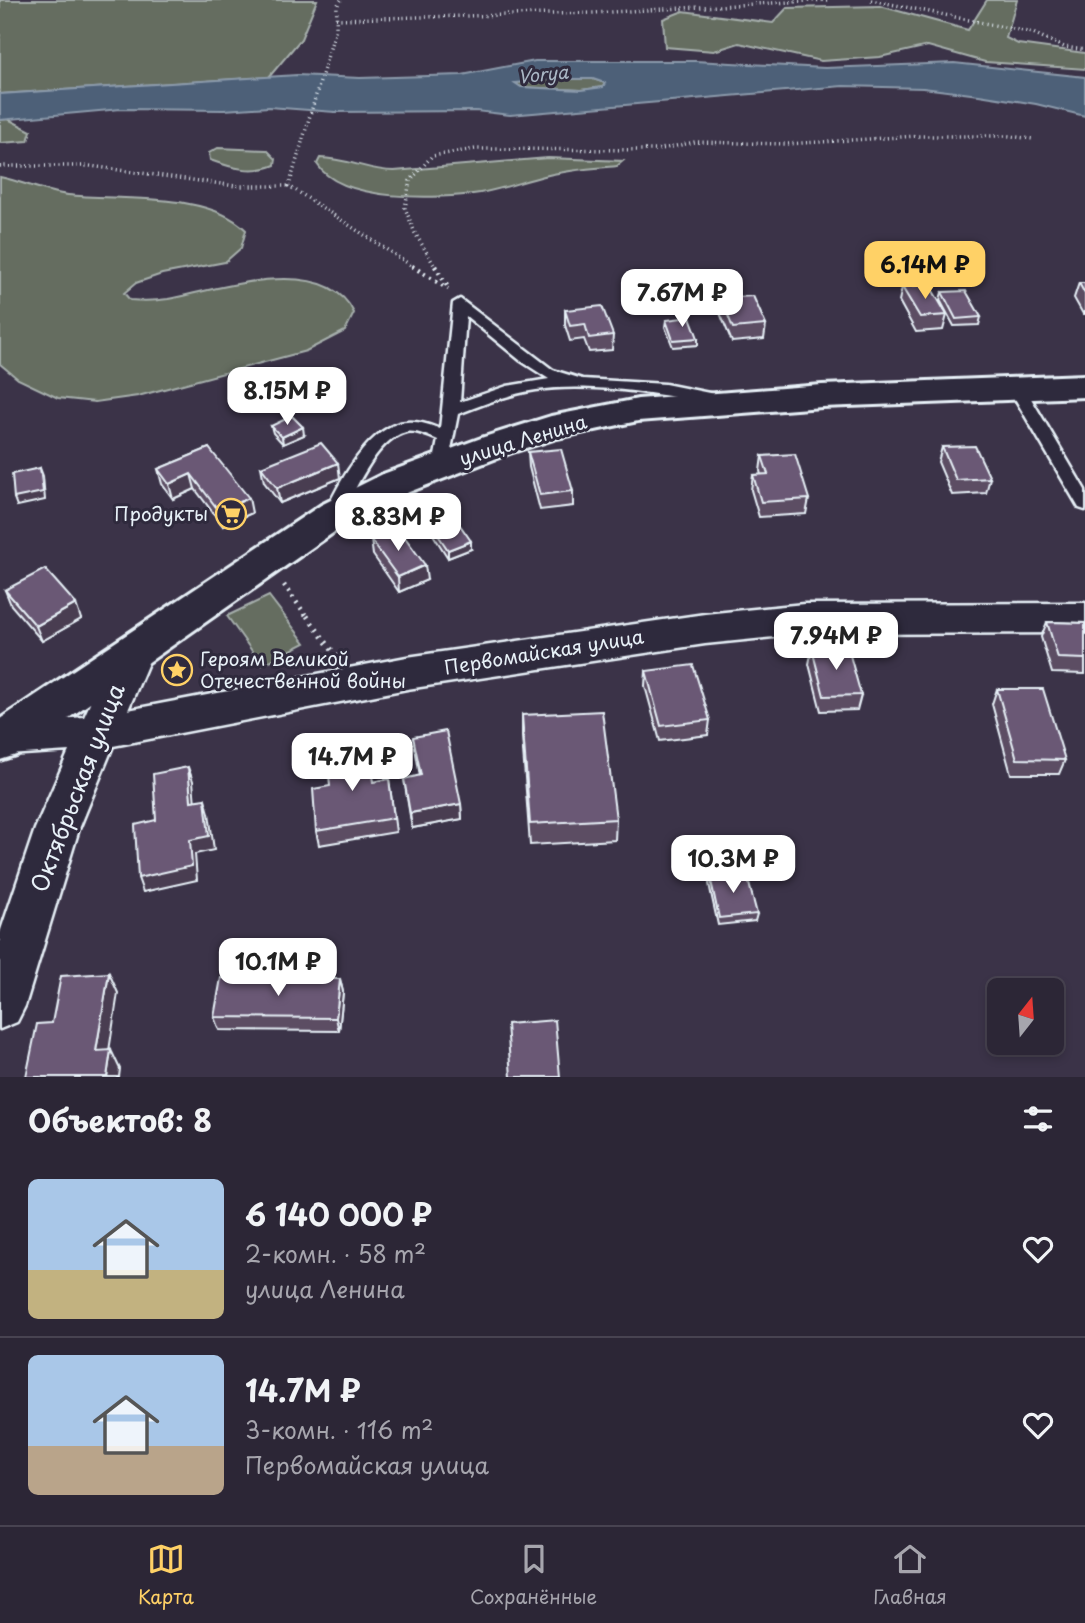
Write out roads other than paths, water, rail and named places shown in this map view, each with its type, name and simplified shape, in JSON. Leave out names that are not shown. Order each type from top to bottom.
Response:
[{"type":"street","name":"улица Ленина","points":[[4,740],[334,513],[396,483],[443,452],[599,416],[725,401],[1085,386]]},
{"type":"street","name":"Первомайская улица","points":[[4,740],[96,733],[357,683],[612,641],[804,619],[1085,618]]},
{"type":"street","name":"Октябрьская улица","points":[[0,1006],[57,829],[132,651]]},
{"type":"lane","points":[[334,513],[341,494],[382,439],[393,430],[407,426],[443,452],[451,411],[460,303],[548,373],[581,384]]},
{"type":"lane","points":[[451,411],[507,389],[545,383],[665,388],[725,401]]},
{"type":"lane","points":[[1018,390],[1085,504]]},
{"type":"water","name":"Vorya","points":[[535,61],[695,61],[825,68],[954,63],[1085,77],[1085,116],[1036,104],[923,88],[843,86],[510,115],[476,111],[335,112],[269,107],[224,110],[121,109],[0,120],[0,94],[297,75],[360,78],[462,75]],"holes":[[[593,79],[605,83],[603,87],[581,90],[521,87],[515,83]]]},
{"type":"place","name":"Продукты","points":[[231,514]]},
{"type":"place","name":"Героям Великой Отечественной войны","points":[[177,670]]}]
